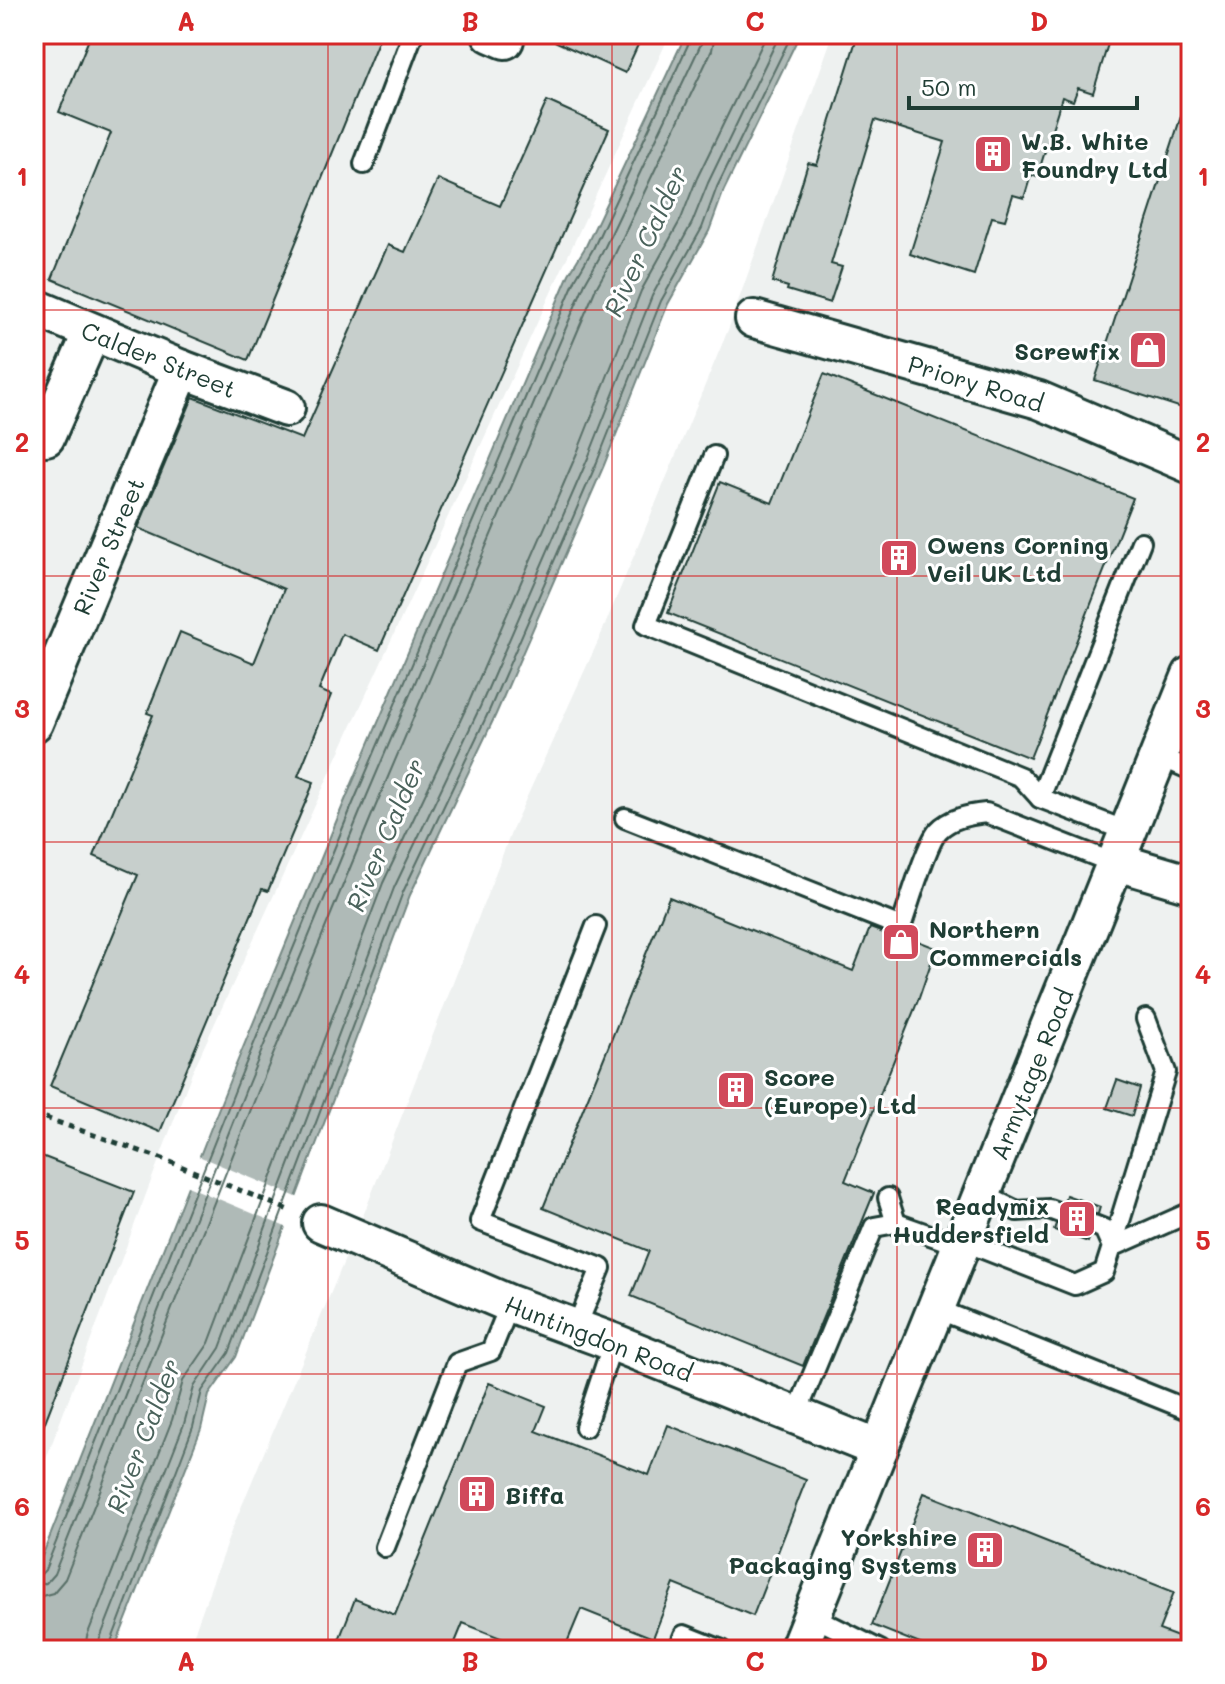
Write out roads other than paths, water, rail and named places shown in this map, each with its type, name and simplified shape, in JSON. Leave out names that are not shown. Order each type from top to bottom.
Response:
[{"type":"street","name":"Calder Street","points":[[34,307],[182,369],[286,408]]},
{"type":"street","name":"Priory Road","points":[[754,319],[1039,400],[1191,465]]},
{"type":"street","points":[[46,437],[92,332]]},
{"type":"street","name":"River Street","points":[[37,708],[182,369]]},
{"type":"street","name":"Armytage Road","points":[[798,1650],[1121,853],[1175,763],[1191,675]]},
{"type":"street","points":[[1121,853],[1191,884]]},
{"type":"street","name":"Huntingdon Road","points":[[321,1223],[510,1304],[879,1449]]},
{"type":"lane","points":[[364,164],[413,34]]},
{"type":"lane","points":[[714,456],[646,625],[1021,777],[1040,798],[1121,853]]},
{"type":"lane","points":[[1040,798],[1141,542]]},
{"type":"lane","points":[[625,818],[901,927],[933,839],[944,825],[966,816],[986,813],[1121,853]]},
{"type":"lane","points":[[576,1328],[601,1268],[480,1221],[596,926]]},
{"type":"lane","points":[[796,1415],[874,1227],[896,1223],[962,1243],[1075,1285],[1104,1272],[1166,1072],[1146,1019]]},
{"type":"lane","points":[[982,1194],[1017,1211],[1049,1209],[1060,1213]]},
{"type":"lane","points":[[888,1198],[896,1223]]},
{"type":"lane","points":[[1112,1247],[1191,1212]]},
{"type":"lane","points":[[1094,1225],[1104,1229],[1112,1247]]},
{"type":"lane","points":[[385,1547],[457,1363],[491,1351],[510,1304]]},
{"type":"lane","points":[[937,1309],[1191,1411]]},
{"type":"lane","points":[[585,1427],[613,1342]]},
{"type":"lane","points":[[812,1616],[880,1650]]},
{"type":"lane","points":[[678,1650],[684,1635],[722,1650]]},
{"type":"water","name":"River Calder","points":[[686,34],[800,34],[724,190],[709,231],[668,304],[604,465],[496,714],[410,895],[236,1357],[209,1395],[201,1429],[114,1650],[34,1650],[34,1577],[231,1077],[569,274],[586,246]]},
{"type":"place","name":"W.B. White Foundry Ltd","points":[[993,154]]},
{"type":"place","name":"Screwfix","points":[[1148,350]]},
{"type":"place","name":"Owens Corning Veil UK Ltd","points":[[899,558]]},
{"type":"place","name":"Northern Commercials","points":[[901,942]]},
{"type":"place","name":"Score (Europe) Ltd","points":[[736,1090]]},
{"type":"place","name":"Readymix Huddersfield","points":[[1077,1219]]},
{"type":"place","name":"Biffa","points":[[477,1494]]},
{"type":"place","name":"Yorkshire Packaging Systems","points":[[985,1550]]}]
